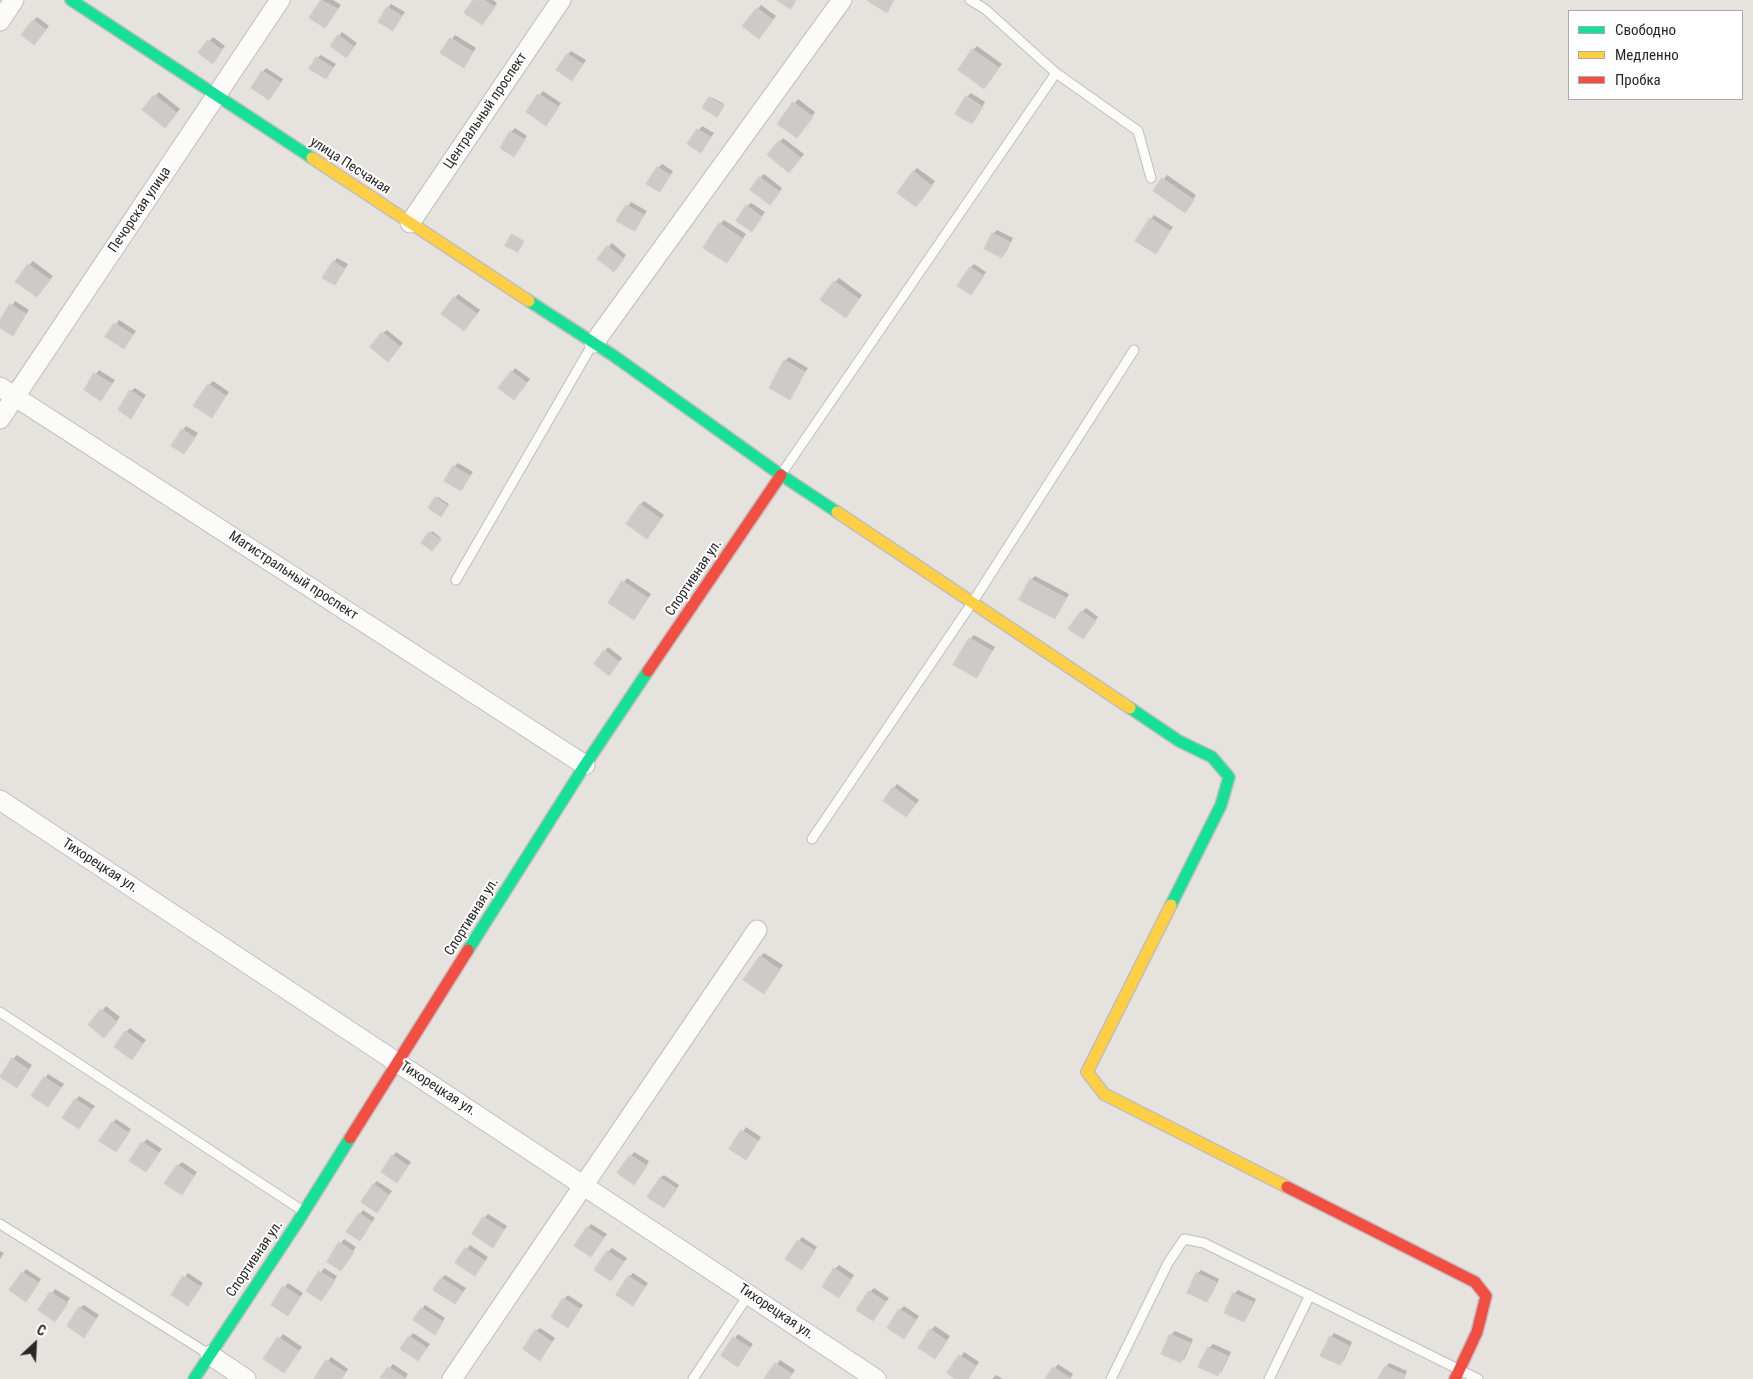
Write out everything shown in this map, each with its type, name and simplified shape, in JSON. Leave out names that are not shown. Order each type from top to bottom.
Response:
[{"type":"street","points":[[0,21],[14,0]]},
{"type":"street","name":"улица Песчаная","points":[[71,0],[614,356],[781,475],[1179,741],[1212,756],[1229,777],[1221,805],[1087,1072],[1104,1094],[1475,1282],[1486,1296],[1477,1332],[1457,1374]]},
{"type":"street","name":"Печорская улица","points":[[0,420],[8,392],[217,96],[280,0]]},
{"type":"street","name":"Центральный проспект","points":[[410,222],[561,0]]},
{"type":"street","points":[[594,343],[842,0]]},
{"type":"street","name":"Магистральный проспект","points":[[8,392],[585,765]]},
{"type":"street","name":"Спортивная ул.","points":[[194,1379],[305,1212],[585,765],[781,475]]},
{"type":"street","name":"Тихорецкая ул.","points":[[0,800],[876,1379]]},
{"type":"street","points":[[452,1379],[757,930]]},
{"type":"street","points":[[210,1355],[246,1379]]},
{"type":"lane","points":[[970,0],[985,9],[1056,73],[1138,131],[1151,178]]},
{"type":"lane","points":[[781,475],[1056,73]]},
{"type":"lane","points":[[456,580],[594,343]]},
{"type":"lane","points":[[812,839],[972,603],[1134,350]]},
{"type":"lane","points":[[0,1012],[305,1212]]},
{"type":"lane","points":[[0,1224],[210,1355]]},
{"type":"lane","points":[[1111,1379],[1168,1263],[1184,1239],[1204,1242],[1310,1295],[1457,1374],[1478,1379]]},
{"type":"lane","points":[[693,1379],[749,1294]]},
{"type":"lane","points":[[1269,1379],[1310,1295]]},
{"type":"building","points":[[321,0],[338,9],[325,28],[309,18]]},
{"type":"building","points":[[473,0],[484,0],[495,7],[482,25],[464,13]]},
{"type":"building","points":[[777,0],[796,0],[791,9]]},
{"type":"building","points":[[868,0],[894,0],[887,13]]},
{"type":"building","points":[[387,7],[402,16],[393,31],[378,22]]},
{"type":"building","points":[[757,8],[773,20],[759,39],[742,26]]},
{"type":"building","points":[[33,20],[46,30],[34,45],[21,35]]},
{"type":"building","points":[[338,35],[354,47],[346,58],[330,46]]},
{"type":"building","points":[[450,38],[473,52],[464,68],[440,53]]},
{"type":"building","points":[[208,40],[222,50],[213,64],[198,53]]},
{"type":"building","points":[[972,49],[999,68],[984,89],[958,70]]},
{"type":"building","points":[[567,54],[583,64],[572,81],[556,70]]},
{"type":"building","points":[[316,57],[333,68],[326,79],[309,69]]},
{"type":"building","points":[[262,71],[281,83],[269,100],[251,88]]},
{"type":"building","points":[[538,94],[559,107],[546,126],[526,112]]},
{"type":"building","points":[[154,95],[177,113],[165,128],[142,110]]},
{"type":"building","points":[[966,96],[983,107],[972,124],[955,114]]},
{"type":"building","points":[[709,97],[724,106],[717,117],[702,108]]},
{"type":"building","points":[[793,102],[813,117],[797,138],[777,124]]},
{"type":"building","points":[[697,129],[711,137],[701,153],[687,144]]},
{"type":"building","points":[[510,131],[525,140],[514,157],[500,148]]},
{"type":"building","points":[[779,141],[801,158],[789,173],[767,155]]},
{"type":"building","points":[[657,167],[670,175],[660,192],[646,184]]},
{"type":"building","points":[[913,171],[932,186],[916,207],[897,193]]},
{"type":"building","points":[[759,177],[780,192],[770,205],[750,190]]},
{"type":"building","points":[[1162,178],[1194,200],[1185,213],[1153,191]]},
{"type":"building","points":[[626,205],[644,215],[635,231],[616,221]]},
{"type":"building","points":[[746,205],[762,217],[752,232],[736,221]]},
{"type":"building","points":[[1150,218],[1170,231],[1156,254],[1135,241]]},
{"type":"building","points":[[719,223],[743,239],[727,263],[703,248]]},
{"type":"building","points":[[992,233],[1010,242],[1002,258],[984,249]]},
{"type":"building","points":[[511,234],[524,241],[518,252],[505,246]]},
{"type":"building","points":[[607,246],[624,259],[614,272],[597,259]]},
{"type":"building","points":[[333,261],[345,269],[335,285],[322,278]]},
{"type":"building","points":[[28,264],[50,280],[37,297],[15,282]]},
{"type":"building","points":[[970,267],[984,276],[971,295],[957,286]]},
{"type":"building","points":[[834,281],[859,299],[846,318],[820,300]]},
{"type":"building","points":[[454,297],[477,314],[464,331],[441,314]]},
{"type":"building","points":[[10,304],[26,314],[13,336],[0,328],[0,320]]},
{"type":"building","points":[[114,323],[133,335],[124,349],[105,337]]},
{"type":"building","points":[[382,332],[400,347],[388,362],[370,347]]},
{"type":"building","points":[[784,360],[805,372],[790,400],[769,388]]},
{"type":"building","points":[[511,371],[527,383],[514,400],[498,388]]},
{"type":"building","points":[[94,373],[112,384],[101,401],[84,390]]},
{"type":"building","points":[[208,384],[226,396],[212,418],[193,406]]},
{"type":"building","points":[[130,390],[143,399],[131,419],[118,410]]},
{"type":"building","points":[[182,429],[195,438],[184,454],[171,446]]},
{"type":"building","points":[[453,466],[470,476],[461,491],[444,481]]},
{"type":"building","points":[[435,497],[448,506],[441,517],[428,508]]},
{"type":"building","points":[[640,504],[661,519],[647,539],[626,524]]},
{"type":"building","points":[[429,532],[441,540],[432,551],[421,543]]},
{"type":"building","points":[[1030,579],[1066,598],[1055,619],[1019,600]]},
{"type":"building","points":[[622,581],[648,598],[634,620],[608,603]]},
{"type":"building","points":[[1081,611],[1096,621],[1083,639],[1068,629]]},
{"type":"building","points":[[969,638],[992,651],[977,678],[953,665]]},
{"type":"building","points":[[604,650],[619,662],[609,676],[594,664]]},
{"type":"building","points":[[893,787],[916,804],[906,817],[883,801]]},
{"type":"building","points":[[760,956],[780,970],[764,994],[743,980]]},
{"type":"building","points":[[101,1009],[117,1022],[104,1038],[88,1025]]},
{"type":"building","points":[[125,1031],[143,1044],[132,1060],[114,1047]]},
{"type":"building","points":[[12,1058],[29,1070],[17,1088],[0,1077]]},
{"type":"building","points":[[44,1077],[61,1088],[48,1107],[31,1096]]},
{"type":"building","points":[[75,1099],[92,1110],[79,1129],[62,1118]]},
{"type":"building","points":[[112,1122],[129,1133],[116,1152],[99,1141]]},
{"type":"building","points":[[741,1130],[758,1141],[746,1160],[729,1149]]},
{"type":"building","points":[[142,1142],[159,1153],[146,1172],[129,1161]]},
{"type":"building","points":[[392,1155],[408,1166],[397,1183],[381,1172]]},
{"type":"building","points":[[630,1155],[647,1166],[634,1185],[617,1173]]},
{"type":"building","points":[[177,1165],[194,1176],[182,1195],[164,1184]]},
{"type":"building","points":[[660,1178],[677,1189],[664,1208],[647,1197]]},
{"type":"building","points":[[373,1184],[389,1195],[377,1213],[361,1202]]},
{"type":"building","points":[[359,1213],[372,1222],[360,1241],[346,1232]]},
{"type":"building","points":[[483,1217],[504,1230],[493,1248],[472,1234]]},
{"type":"building","points":[[587,1227],[604,1238],[591,1257],[574,1246]]},
{"type":"building","points":[[798,1240],[815,1251],[802,1270],[785,1259]]},
{"type":"building","points":[[339,1242],[354,1252],[341,1271],[327,1262]]},
{"type":"building","points":[[465,1248],[485,1261],[475,1276],[455,1263]]},
{"type":"building","points":[[607,1251],[624,1262],[611,1281],[594,1270]]},
{"type":"building","points":[[834,1268],[851,1280],[839,1298],[822,1287]]},
{"type":"building","points":[[319,1271],[335,1281],[321,1301],[306,1291]]},
{"type":"building","points":[[22,1272],[39,1283],[26,1302],[9,1290]]},
{"type":"building","points":[[1196,1273],[1216,1282],[1207,1302],[1187,1293]]},
{"type":"building","points":[[183,1276],[201,1287],[188,1306],[171,1295]]},
{"type":"building","points":[[628,1276],[645,1287],[633,1306],[616,1295]]},
{"type":"building","points":[[441,1278],[463,1292],[455,1304],[433,1290]]},
{"type":"building","points":[[283,1286],[300,1297],[288,1316],[271,1305]]},
{"type":"building","points":[[869,1291],[886,1302],[873,1321],[856,1310]]},
{"type":"building","points":[[50,1292],[68,1303],[55,1322],[38,1310]]},
{"type":"building","points":[[1233,1293],[1253,1302],[1244,1322],[1224,1313]]},
{"type":"building","points":[[563,1298],[580,1309],[568,1328],[551,1317]]},
{"type":"building","points":[[79,1307],[96,1319],[84,1338],[67,1326]]},
{"type":"building","points":[[421,1308],[443,1322],[435,1335],[413,1320]]},
{"type":"building","points":[[899,1309],[916,1320],[904,1339],[887,1328]]},
{"type":"building","points":[[930,1329],[947,1341],[935,1359],[918,1348]]},
{"type":"building","points":[[535,1330],[552,1342],[540,1361],[523,1349]]},
{"type":"building","points":[[1170,1334],[1190,1343],[1181,1363],[1161,1354]]},
{"type":"building","points":[[409,1336],[427,1348],[418,1361],[400,1349]]},
{"type":"building","points":[[1330,1336],[1349,1346],[1340,1365],[1320,1356]]},
{"type":"building","points":[[278,1337],[299,1351],[284,1373],[263,1359]]},
{"type":"building","points":[[733,1337],[750,1348],[738,1367],[721,1356]]},
{"type":"building","points":[[1208,1347],[1228,1356],[1218,1376],[1198,1367]]},
{"type":"building","points":[[959,1355],[976,1366],[968,1379],[955,1379],[947,1373]]},
{"type":"building","points":[[326,1360],[346,1373],[341,1379],[314,1379]]},
{"type":"building","points":[[775,1363],[792,1374],[789,1379],[764,1379]]},
{"type":"building","points":[[1385,1366],[1405,1375],[1403,1379],[1378,1379]]},
{"type":"building","points":[[388,1367],[405,1378],[405,1379],[380,1378]]},
{"type":"building","points":[[1053,1367],[1070,1378],[1070,1379],[1045,1379]]},
{"type":"traffic: fast","points":[[71,0],[312,158]]},
{"type":"traffic: fast","points":[[529,301],[614,356],[781,475],[837,512]]},
{"type":"traffic: fast","points":[[468,950],[585,765],[648,671]]},
{"type":"traffic: fast","points":[[1130,708],[1179,741],[1212,757],[1229,777],[1221,805],[1171,905]]},
{"type":"traffic: fast","points":[[194,1379],[297,1223],[350,1138]]},
{"type":"traffic: slow","points":[[312,158],[529,301]]},
{"type":"traffic: slow","points":[[837,512],[1130,708]]},
{"type":"traffic: slow","points":[[1171,905],[1087,1072],[1104,1094],[1287,1187]]},
{"type":"traffic: jam","points":[[648,671],[781,475]]},
{"type":"traffic: jam","points":[[350,1138],[468,950]]},
{"type":"traffic: jam","points":[[1287,1187],[1475,1282],[1486,1296],[1477,1332],[1455,1379]]}]
